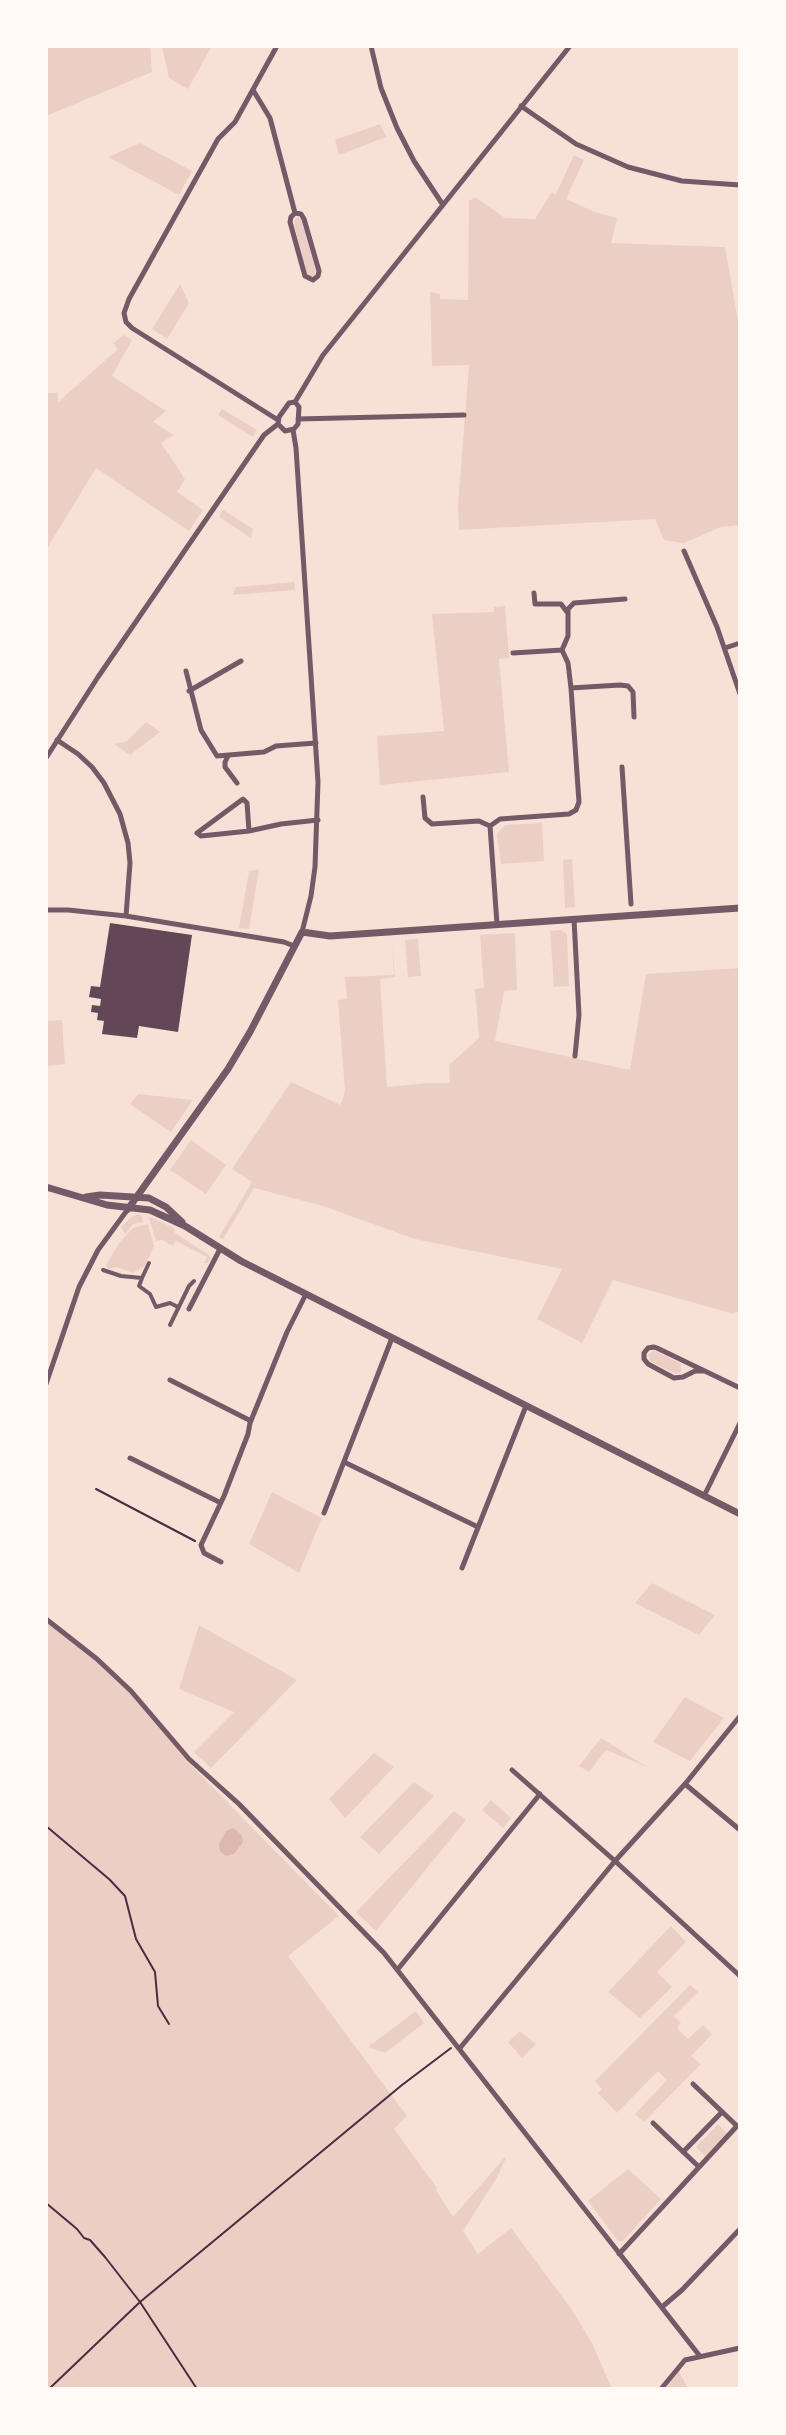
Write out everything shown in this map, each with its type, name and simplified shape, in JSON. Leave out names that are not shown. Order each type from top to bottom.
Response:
[{"type":"street","points":[[278,46],[233,126],[218,139],[126,306],[124,317],[132,328],[278,422],[285,431],[293,430]]},
{"type":"street","points":[[372,46],[382,88],[397,128],[414,161],[443,205]]},
{"type":"street","points":[[46,758],[264,435],[278,422],[289,403],[295,402],[323,355],[570,46]]},
{"type":"street","points":[[253,90],[270,118],[295,213]]},
{"type":"street","points":[[521,106],[576,144],[628,167],[682,181],[740,185]]},
{"type":"street","points":[[295,213],[302,214],[304,218],[319,271],[318,276],[313,280],[305,276],[291,224],[290,217],[295,213]]},
{"type":"street","points":[[46,1384],[79,1286],[102,1244],[138,1197],[238,1054],[302,932],[311,896],[318,820],[316,743],[296,448],[293,430],[296,427],[299,407],[295,402]]},
{"type":"street","points":[[298,419],[464,414]]},
{"type":"street","points":[[684,551],[725,648],[740,694]]},
{"type":"street","points":[[534,593],[535,604],[561,604],[567,612]]},
{"type":"street","points":[[490,826],[500,819],[569,814],[578,806],[571,688],[568,663],[562,650],[568,636],[567,612],[569,606],[574,603],[625,599]]},
{"type":"street","points":[[725,648],[740,643]]},
{"type":"street","points":[[512,653],[562,650]]},
{"type":"street","points":[[189,691],[241,661]]},
{"type":"street","points":[[186,671],[189,691],[201,730],[217,756],[264,752],[276,746],[316,743]]},
{"type":"street","points":[[571,688],[628,686],[632,692],[634,718]]},
{"type":"street","points":[[57,740],[78,754],[92,767],[107,788],[120,814],[126,832],[130,863],[126,916]]},
{"type":"street","points":[[228,756],[225,768],[237,783]]},
{"type":"street","points":[[622,767],[631,904]]},
{"type":"street","points":[[423,798],[425,818],[429,822],[479,821],[490,826]]},
{"type":"street","points":[[249,831],[247,803],[243,799],[198,833],[201,836],[249,831],[281,824],[318,820]]},
{"type":"street","points":[[490,826],[497,924]]},
{"type":"street","points":[[302,932],[330,936],[740,908]]},
{"type":"street","points":[[46,910],[68,910],[126,916],[284,942],[294,946]]},
{"type":"street","points":[[574,919],[579,1015],[575,1056]]},
{"type":"street","points":[[46,1187],[128,1209],[150,1210],[185,1226]]},
{"type":"street","points":[[86,1198],[100,1195],[138,1197],[156,1201],[185,1226],[220,1249],[740,1514]]},
{"type":"street","points":[[189,1309],[220,1249]]},
{"type":"street","points":[[149,1263],[139,1286],[150,1294],[156,1307],[170,1303],[178,1307]]},
{"type":"street","points":[[103,1270],[121,1276],[142,1278]]},
{"type":"street","points":[[170,1325],[189,1286],[194,1281]]},
{"type":"street","points":[[221,1562],[204,1553],[201,1544],[218,1511],[219,1502],[234,1469],[287,1332],[306,1294]]},
{"type":"street","points":[[324,1514],[392,1338]]},
{"type":"street","points":[[705,1372],[695,1371],[683,1377],[674,1378],[648,1364],[644,1360],[644,1353],[648,1348],[654,1347],[740,1388]]},
{"type":"street","points":[[170,1380],[251,1421]]},
{"type":"street","points":[[462,1568],[526,1406]]},
{"type":"street","points":[[704,1496],[740,1423]]},
{"type":"street","points":[[130,1458],[219,1502]]},
{"type":"street","points":[[344,1462],[478,1527]]},
{"type":"street","points":[[46,1619],[97,1659],[131,1691],[189,1759],[239,1804],[398,1970],[699,2355]]},
{"type":"street","points":[[459,2046],[615,1861],[686,1784],[740,1716]]},
{"type":"street","points":[[512,1770],[615,1861],[740,1976]]},
{"type":"street","points":[[686,1784],[740,1830]]},
{"type":"street","points":[[398,1970],[540,1794]]},
{"type":"street","points":[[619,2254],[737,2126],[692,2084]]},
{"type":"street","points":[[683,2152],[722,2112]]},
{"type":"street","points":[[653,2123],[699,2167]]},
{"type":"street","points":[[662,2307],[682,2290],[740,2229]]},
{"type":"street","points":[[661,2389],[685,2360],[699,2355],[740,2348]]},
{"type":"path","points":[[96,1489],[201,1544]]},
{"type":"path","points":[[46,1826],[109,1878],[125,1896],[136,1939],[154,1972],[158,2006],[169,2024]]},
{"type":"path","points":[[49,2389],[140,2302],[388,2098],[459,2046]]},
{"type":"path","points":[[46,2204],[98,2249],[140,2302],[197,2389]]},
{"type":"shaded area","points":[[46,46],[150,46],[152,72],[46,116]]},
{"type":"shaded area","points":[[212,46],[188,89],[169,78],[162,47]]},
{"type":"shaded area","points":[[380,124],[386,137],[339,155],[335,140]]},
{"type":"shaded area","points":[[140,143],[192,171],[179,195],[108,157]]},
{"type":"shaded area","points":[[574,155],[584,160],[566,199],[595,212],[617,218],[611,243],[725,247],[740,332],[740,525],[721,527],[684,543],[664,540],[655,519],[459,530],[458,505],[469,365],[432,366],[430,292],[440,294],[440,299],[468,300],[469,201],[475,197],[505,218],[535,219],[551,193],[556,194]]},
{"type":"shaded area","points":[[298,217],[302,220],[316,271],[314,276],[310,276],[307,273],[294,225],[295,219]]},
{"type":"shaded area","points":[[180,284],[189,303],[167,339],[152,329]]},
{"type":"shaded area","points":[[124,335],[132,340],[112,376],[166,411],[153,422],[174,435],[161,443],[185,479],[177,492],[203,510],[189,531],[96,468],[46,550],[46,393],[58,393],[58,402],[118,349],[113,343]]},
{"type":"shaded area","points":[[222,409],[257,430],[253,437],[218,415]]},
{"type":"shaded area","points":[[223,510],[253,529],[251,538],[219,517]]},
{"type":"shaded area","points":[[295,582],[295,590],[232,595],[236,587]]},
{"type":"shaded area","points":[[505,606],[509,658],[499,659],[509,772],[380,785],[377,736],[444,731],[432,614],[494,612],[494,607]]},
{"type":"shaded area","points":[[146,722],[160,732],[130,755],[114,744],[126,742]]},
{"type":"shaded area","points":[[542,823],[544,861],[501,864],[497,834],[505,825]]},
{"type":"shaded area","points":[[572,859],[575,907],[565,908],[563,860]]},
{"type":"shaded area","points":[[259,869],[249,929],[239,928],[249,871]]},
{"type":"shaded area","points":[[561,930],[567,934],[569,986],[554,987],[550,931]]},
{"type":"shaded area","points":[[515,933],[517,990],[504,991],[495,1041],[630,1070],[646,974],[740,968],[740,1313],[735,1312],[734,1314],[613,1280],[582,1343],[537,1319],[562,1269],[415,1239],[323,1206],[254,1188],[223,1239],[219,1237],[252,1182],[232,1169],[291,1082],[341,1105],[345,1091],[338,1000],[347,999],[345,977],[394,975],[392,941],[395,977],[380,979],[387,1087],[450,1083],[449,1065],[479,1038],[475,989],[484,988],[480,935]]},
{"type":"shaded area","points":[[418,939],[421,976],[408,977],[405,940]]},
{"type":"shaded area","points":[[62,1020],[65,1064],[46,1066],[46,1021]]},
{"type":"shaded area","points":[[138,1094],[193,1100],[171,1132],[130,1104]]},
{"type":"shaded area","points":[[191,1140],[226,1165],[206,1194],[170,1170]]},
{"type":"shaded area","points":[[138,1214],[142,1216],[143,1222],[133,1224],[125,1234],[121,1227],[130,1218]]},
{"type":"shaded area","points":[[151,1217],[174,1228],[175,1233],[209,1255],[211,1258],[208,1263],[204,1263],[207,1257],[176,1241],[173,1246],[162,1240],[156,1241],[149,1218]]},
{"type":"shaded area","points":[[148,1224],[154,1246],[145,1266],[133,1273],[117,1267],[108,1269],[106,1265],[119,1243],[133,1228]]},
{"type":"shaded area","points":[[656,1351],[681,1364],[681,1372],[676,1374],[651,1362],[648,1355]]},
{"type":"shaded area","points":[[272,1492],[322,1518],[299,1573],[249,1544]]},
{"type":"shaded area","points":[[652,1583],[715,1615],[699,1635],[635,1603]]},
{"type":"shaded area","points":[[46,1622],[103,1667],[135,1698],[186,1760],[339,1916],[288,1956],[407,2116],[394,2129],[437,2188],[436,2190],[453,2217],[506,2158],[496,2179],[463,2231],[478,2254],[511,2228],[570,2307],[592,2343],[612,2389],[46,2389]]},
{"type":"shaded area","points":[[199,1625],[297,1680],[211,1768],[194,1752],[234,1712],[179,1689]]},
{"type":"shaded area","points":[[685,1697],[724,1718],[690,1761],[653,1742]]},
{"type":"shaded area","points":[[601,1738],[647,1767],[606,1750],[589,1772],[579,1766]]},
{"type":"shaded area","points":[[374,1753],[394,1767],[345,1818],[329,1799]]},
{"type":"shaded area","points":[[414,1782],[434,1796],[379,1854],[360,1837]]},
{"type":"shaded area","points":[[491,1800],[511,1818],[503,1828],[482,1810]]},
{"type":"shaded area","points":[[454,1811],[466,1820],[376,1931],[356,1912]]},
{"type":"shaded area","points":[[233,1828],[241,1834],[243,1842],[234,1854],[226,1856],[220,1851],[219,1844],[226,1831]]},
{"type":"shaded area","points":[[671,1926],[686,1942],[657,1972],[672,1987],[640,2018],[608,1992]]},
{"type":"shaded area","points":[[690,1985],[698,1992],[674,2016],[681,2023],[677,2028],[688,2039],[703,2025],[712,2034],[691,2056],[701,2064],[644,2122],[635,2114],[667,2080],[658,2071],[617,2113],[598,2093],[602,2089],[595,2081]]},
{"type":"shaded area","points":[[416,2011],[424,2023],[385,2053],[368,2047]]},
{"type":"shaded area","points":[[520,2031],[536,2044],[522,2058],[508,2042]]},
{"type":"shaded area","points":[[718,2124],[727,2133],[705,2156],[696,2147]]},
{"type":"shaded area","points":[[628,2169],[661,2199],[623,2241],[618,2241],[588,2201]]},
{"type":"shaded area","points":[[679,2371],[688,2389],[665,2389]]},
{"type":"building","points":[[110,923],[192,935],[178,1032],[139,1026],[137,1038],[102,1034],[104,1021],[97,1020],[98,1013],[91,1012],[92,1005],[100,1006],[101,999],[89,997],[91,986],[100,987]]}]
